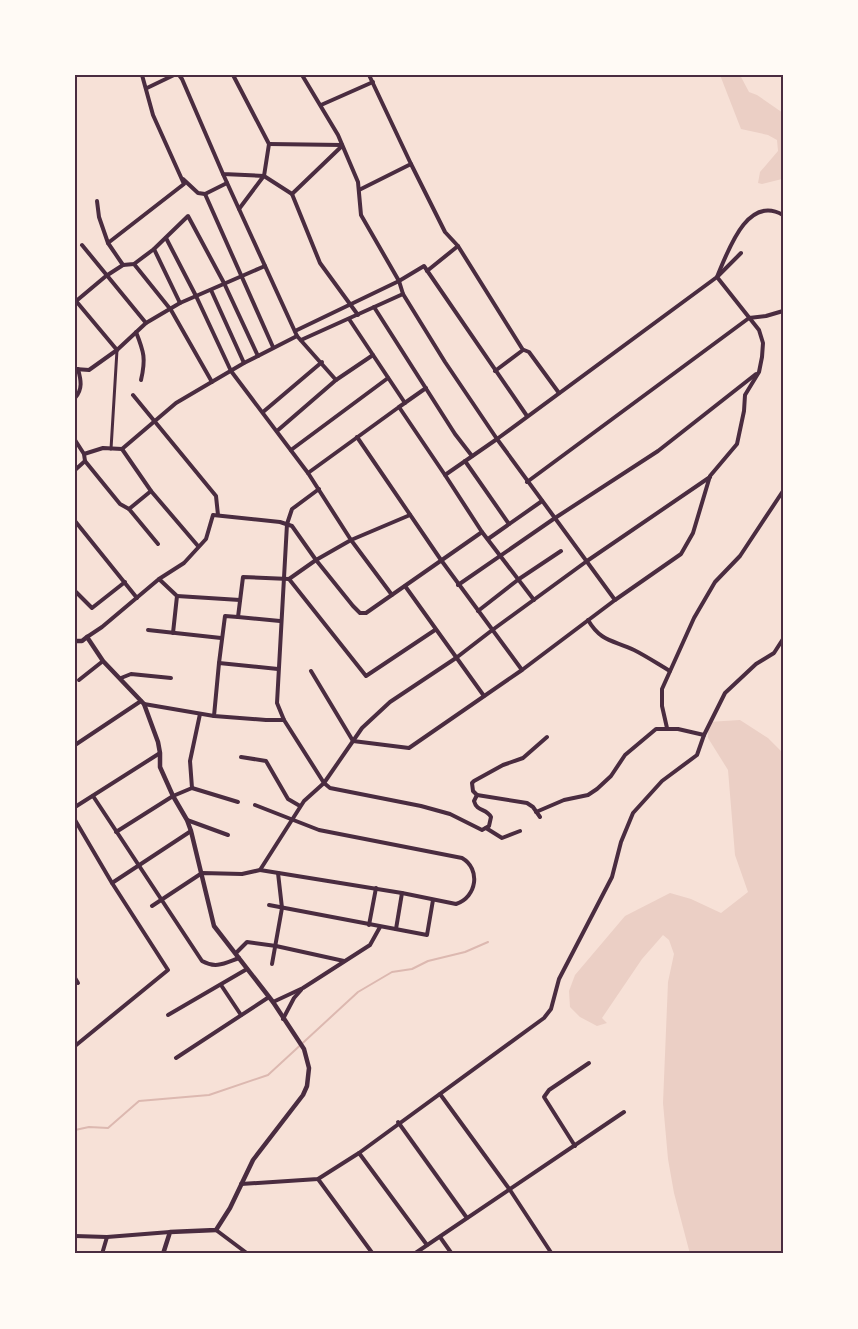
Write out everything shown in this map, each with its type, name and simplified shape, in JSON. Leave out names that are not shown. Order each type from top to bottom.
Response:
[{"type":"street","points":[[108,243],[184,184],[153,115],[142,75]]},
{"type":"street","points":[[147,88],[174,75]]},
{"type":"street","points":[[179,75],[183,79],[227,183],[298,336],[336,380]]},
{"type":"street","points":[[233,75],[269,144],[264,176],[239,209]]},
{"type":"street","points":[[302,75],[342,145],[358,183],[361,215],[404,294],[445,362],[497,439],[615,600]]},
{"type":"street","points":[[369,75],[445,232],[458,246],[524,350],[529,352],[559,393]]},
{"type":"street","points":[[321,105],[373,81]]},
{"type":"street","points":[[269,144],[342,145]]},
{"type":"street","points":[[292,194],[342,145]]},
{"type":"street","points":[[359,190],[411,164]]},
{"type":"street","points":[[224,174],[264,176],[292,194],[320,263],[358,315]]},
{"type":"street","points":[[183,179],[198,193],[206,194],[227,183]]},
{"type":"street","points":[[206,194],[273,347]]},
{"type":"street","points":[[97,201],[99,217],[108,243],[123,265]]},
{"type":"street","points":[[717,277],[741,227],[759,211],[774,209],[783,215]]},
{"type":"street","points":[[111,449],[117,350],[75,301],[106,276],[123,265],[134,264],[154,249],[188,216],[224,283],[258,356]]},
{"type":"street","points":[[166,238],[231,371],[308,473],[351,540],[392,595]]},
{"type":"street","points":[[82,245],[146,323]]},
{"type":"street","points":[[427,271],[458,246]]},
{"type":"street","points":[[154,249],[180,303]]},
{"type":"street","points":[[445,475],[717,277],[741,253]]},
{"type":"street","points":[[134,264],[171,310],[212,382]]},
{"type":"street","points":[[81,380],[89,370],[117,350],[146,323],[180,303],[265,266]]},
{"type":"street","points":[[298,336],[424,266],[527,416]]},
{"type":"street","points":[[260,870],[300,806],[324,783],[362,728],[390,702],[456,658],[587,561],[711,476],[737,444],[745,395],[759,372],[763,343],[759,330],[717,277]]},
{"type":"street","points":[[211,290],[244,363]]},
{"type":"street","points":[[84,454],[95,449],[122,449],[176,403],[273,347],[358,315],[404,294]]},
{"type":"street","points":[[374,307],[472,456]]},
{"type":"street","points":[[527,482],[750,318],[783,312]]},
{"type":"street","points":[[349,318],[405,403]]},
{"type":"street","points":[[136,332],[145,353],[141,380]]},
{"type":"street","points":[[495,371],[524,350]]},
{"type":"street","points":[[277,431],[336,380],[373,355]]},
{"type":"street","points":[[262,412],[322,362]]},
{"type":"street","points":[[75,398],[80,390],[81,380],[76,369],[89,370]]},
{"type":"street","points":[[458,585],[500,554],[658,451],[759,372]]},
{"type":"street","points":[[291,450],[388,378]]},
{"type":"street","points":[[308,473],[426,388]]},
{"type":"street","points":[[133,395],[216,496],[218,515]]},
{"type":"street","points":[[399,407],[482,531],[534,600]]},
{"type":"street","points":[[357,437],[458,585],[522,670]]},
{"type":"street","points":[[75,441],[84,454],[85,461],[120,504],[129,509],[158,544]]},
{"type":"street","points":[[122,449],[151,491],[198,546]]},
{"type":"street","points":[[75,470],[85,461]]},
{"type":"street","points":[[465,461],[509,524]]},
{"type":"street","points":[[353,741],[409,748],[522,670],[681,554],[693,533],[711,476]]},
{"type":"street","points":[[319,489],[291,509],[287,524],[277,704],[284,720],[324,783],[330,788],[450,814],[471,823],[478,829],[486,828],[502,838],[520,831]]},
{"type":"street","points":[[129,509],[151,491]]},
{"type":"street","points":[[667,728],[661,694],[694,618],[715,582],[740,556],[783,491]]},
{"type":"street","points":[[488,539],[542,501]]},
{"type":"street","points":[[75,641],[82,641],[159,579],[184,563],[206,539],[213,515],[292,526],[316,560],[360,613],[366,613],[482,531]]},
{"type":"street","points":[[238,617],[243,577],[289,579],[351,540],[410,515]]},
{"type":"street","points":[[75,521],[138,598]]},
{"type":"street","points":[[478,611],[519,579],[561,552]]},
{"type":"street","points":[[159,579],[177,596],[240,600]]},
{"type":"street","points":[[289,579],[366,676],[435,630]]},
{"type":"street","points":[[76,592],[92,608],[125,582]]},
{"type":"street","points":[[405,586],[484,696]]},
{"type":"street","points":[[173,633],[177,596]]},
{"type":"street","points":[[214,716],[225,616],[280,621]]},
{"type":"street","points":[[588,620],[593,630],[601,636],[630,648],[670,671]]},
{"type":"street","points":[[148,630],[221,638]]},
{"type":"street","points":[[87,637],[103,661],[142,702],[160,753],[160,767],[191,831],[214,926],[273,1002],[304,1049],[309,1068],[307,1086],[303,1095],[253,1160],[230,1208],[216,1230]]},
{"type":"street","points":[[240,1185],[318,1179],[359,1153],[398,1122],[544,1018],[551,1009],[559,979],[612,877],[621,842],[633,813],[662,781],[697,755],[704,735],[725,693],[756,664],[774,653],[783,639]]},
{"type":"street","points":[[79,680],[103,661]]},
{"type":"street","points":[[219,663],[278,669]]},
{"type":"street","points":[[311,670],[353,741]]},
{"type":"street","points":[[121,678],[131,674],[171,678]]},
{"type":"street","points":[[75,745],[142,702],[214,716],[284,720]]},
{"type":"street","points":[[192,788],[190,761],[200,714]]},
{"type":"street","points":[[537,812],[564,800],[593,792],[601,786],[621,760],[656,729],[684,730],[704,735]]},
{"type":"street","points":[[540,817],[531,806],[521,801],[477,795],[472,788],[472,783],[503,765],[523,758],[547,737]]},
{"type":"street","points":[[75,807],[160,753]]},
{"type":"street","points":[[241,757],[266,761],[288,799],[300,806]]},
{"type":"street","points":[[116,832],[173,796],[192,788],[238,802]]},
{"type":"street","points":[[477,795],[474,801],[476,807],[487,812],[491,817],[486,828]]},
{"type":"street","points":[[93,796],[202,961],[210,966],[218,966],[237,955],[247,942],[345,961]]},
{"type":"street","points":[[152,906],[202,873],[242,874],[260,870],[375,888],[456,904],[464,902],[470,896],[474,874],[468,861],[455,856],[330,833],[291,821],[255,805]]},
{"type":"street","points":[[75,820],[168,970],[75,1046]]},
{"type":"street","points":[[187,820],[228,835]]},
{"type":"street","points":[[112,883],[191,831]]},
{"type":"street","points":[[272,964],[282,908],[278,873]]},
{"type":"street","points":[[369,925],[375,888]]},
{"type":"street","points":[[396,930],[402,893]]},
{"type":"street","points":[[269,905],[427,935],[434,900]]},
{"type":"street","points":[[273,1002],[303,988],[370,945],[380,927]]},
{"type":"street","points":[[168,1015],[248,969]]},
{"type":"street","points":[[221,985],[241,1015]]},
{"type":"street","points":[[283,1020],[294,998],[303,988]]},
{"type":"street","points":[[176,1058],[269,997]]},
{"type":"street","points":[[575,1146],[544,1097],[549,1090],[589,1063]]},
{"type":"street","points":[[440,1094],[510,1190],[552,1254]]},
{"type":"street","points":[[414,1254],[624,1112]]},
{"type":"street","points":[[398,1122],[467,1218]]},
{"type":"street","points":[[359,1153],[427,1245]]},
{"type":"street","points":[[318,1179],[373,1254]]},
{"type":"street","points":[[75,1236],[107,1237],[216,1230],[249,1254]]},
{"type":"street","points":[[163,1254],[170,1232]]},
{"type":"street","points":[[102,1254],[107,1237]]},
{"type":"street","points":[[440,1237],[452,1254]]},
{"type":"shaded area","points":[[720,75],[740,75],[749,92],[783,113],[782,179],[758,183],[760,172],[778,151],[777,140],[768,135],[741,129]]},
{"type":"shaded area","points":[[740,720],[768,738],[783,753],[783,1254],[690,1254],[674,1193],[668,1159],[663,1103],[668,982],[674,954],[669,940],[663,935],[642,959],[602,1018],[607,1023],[597,1026],[580,1017],[570,1007],[569,991],[575,975],[625,916],[670,893],[691,899],[721,913],[748,892],[735,855],[728,770],[708,738],[708,722]]},
{"type":"waterway","points":[[75,1130],[89,1127],[108,1128],[139,1101],[209,1095],[268,1075],[358,992],[392,972],[412,969],[428,961],[465,952],[488,942]]}]
